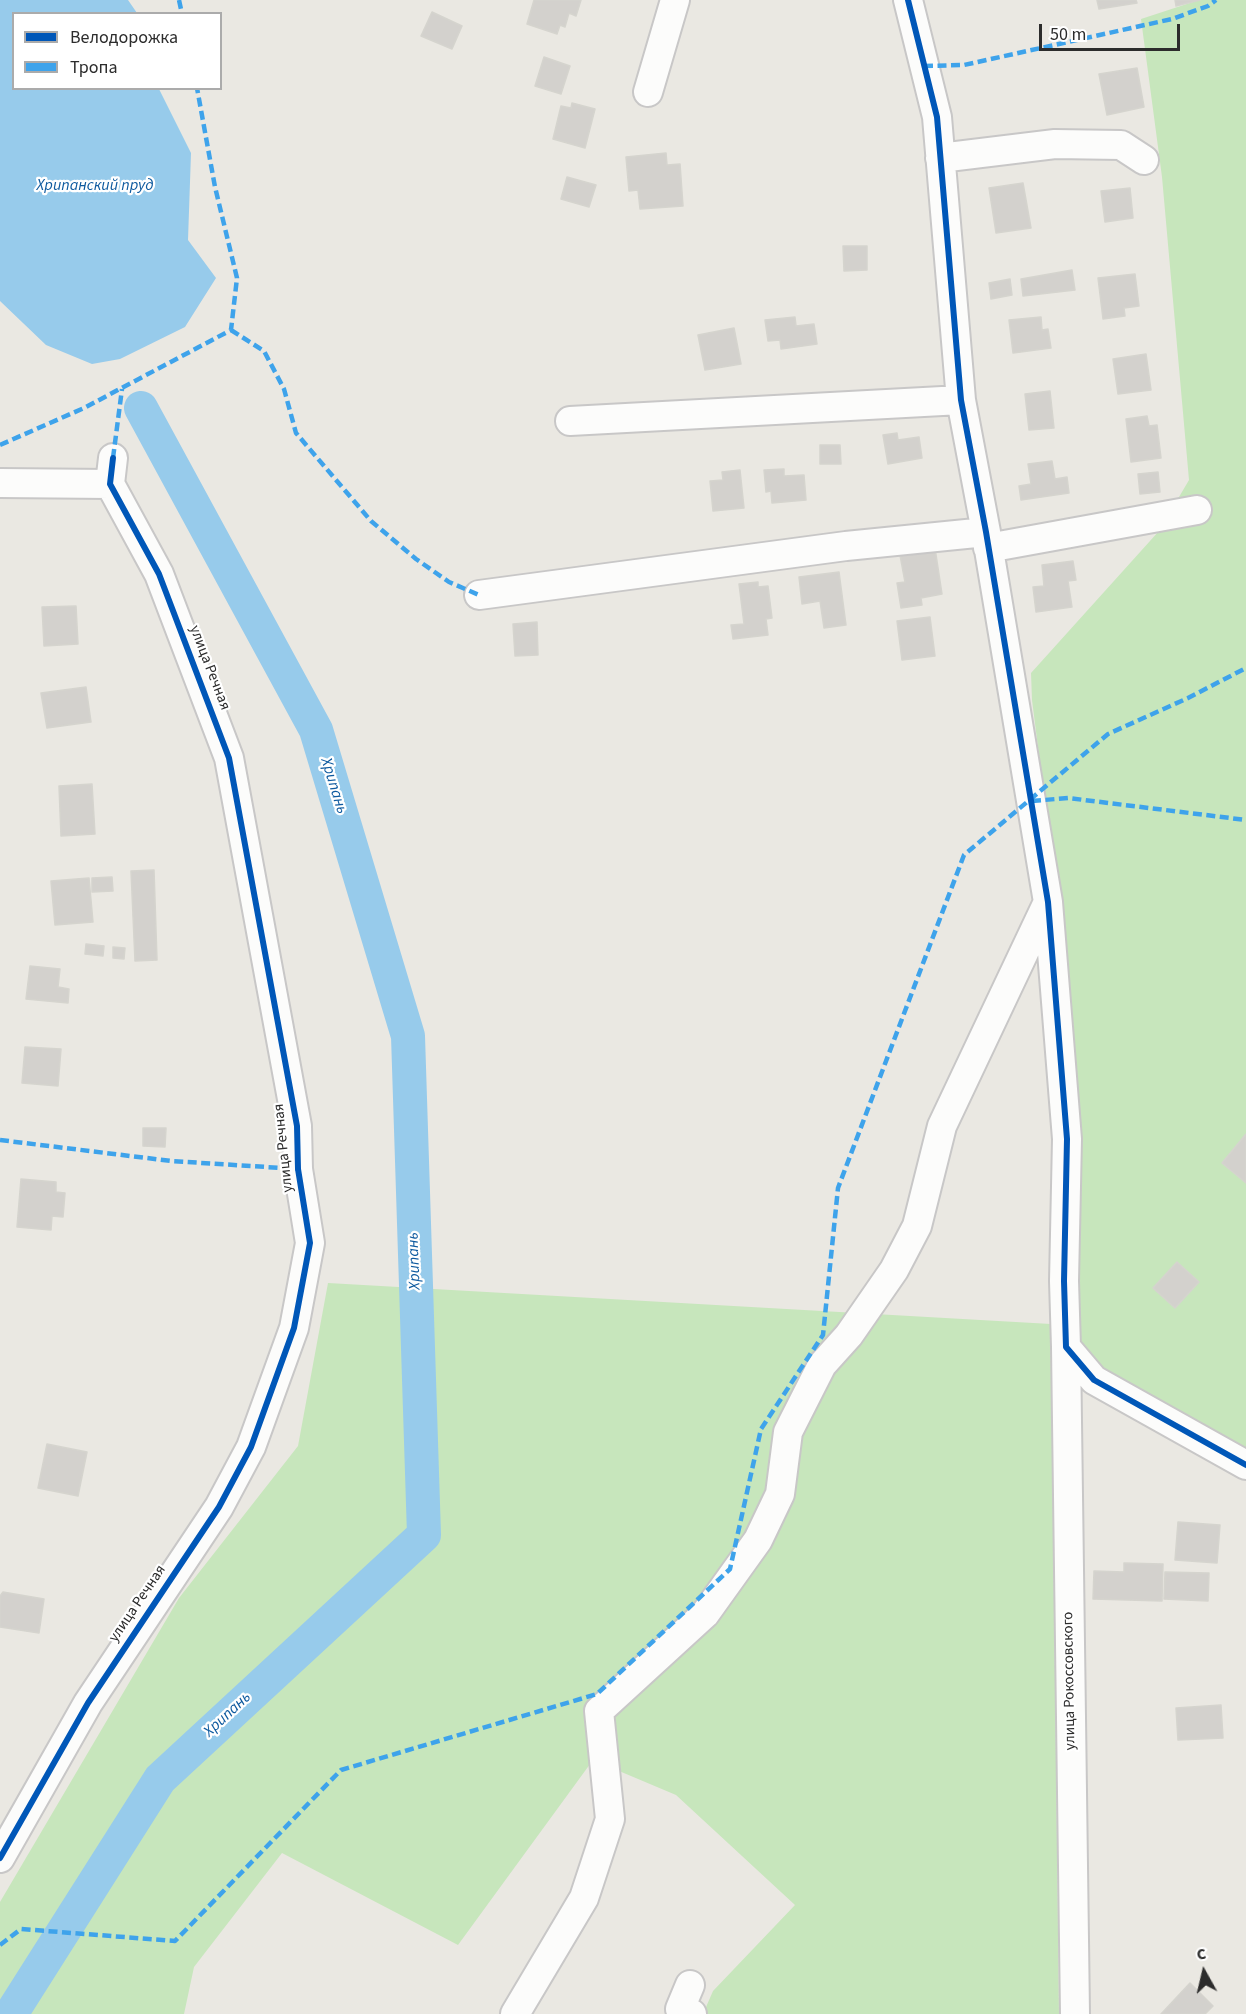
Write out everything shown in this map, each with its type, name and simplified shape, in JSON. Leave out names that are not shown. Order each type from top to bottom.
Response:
[{"type":"street","points":[[648,92],[675,0]]},
{"type":"street","name":"улица Рокоссовского","points":[[908,0],[937,117],[961,400],[1048,902],[1067,1139],[1064,1281],[1075,2014]]},
{"type":"street","points":[[940,158],[1054,144],[1121,145],[1144,160]]},
{"type":"street","points":[[570,421],[961,400]]},
{"type":"street","name":"улица Речная","points":[[0,483],[112,471],[159,574],[229,758],[297,1126],[298,1170],[310,1243],[294,1328],[250,1447],[219,1507],[87,1703],[0,1858]]},
{"type":"street","points":[[479,595],[846,546],[987,540],[1197,510]]},
{"type":"street","points":[[515,2014],[584,1898],[610,1819],[599,1711],[705,1614],[758,1540],[780,1494],[788,1432],[822,1365],[849,1335],[894,1270],[916,1226],[942,1126],[1048,902]]},
{"type":"street","points":[[1066,1347],[1094,1380],[1246,1465]]},
{"type":"street","points":[[690,1985],[680,2009],[692,2014]]},
{"type":"green space","points":[[1199,0],[1246,0],[1246,1455],[1097,1373],[1073,1338],[1074,1031],[1032,700],[1031,673],[1159,531],[1189,480],[1162,177],[1141,19]]},
{"type":"green space","points":[[328,1283],[1051,1324],[1059,2014],[703,2014],[713,1991],[795,1905],[676,1795],[593,1760],[458,1945],[282,1853],[194,1967],[184,2014],[0,2014],[0,1902],[179,1598],[298,1446]]},
{"type":"water","name":"Хрипанский пруд","points":[[0,0],[128,0],[136,12],[12,12],[12,90],[160,90],[191,153],[188,240],[216,278],[185,327],[120,359],[92,364],[46,345],[0,301]]},
{"type":"building","points":[[534,0],[581,0],[576,16],[569,13],[565,27],[560,25],[557,34],[527,24]]},
{"type":"building","points":[[1097,0],[1136,0],[1137,3],[1099,9]]},
{"type":"building","points":[[1175,0],[1200,0],[1176,6]]},
{"type":"building","points":[[432,12],[462,26],[452,49],[421,36]]},
{"type":"building","points":[[544,57],[570,66],[561,94],[535,86]]},
{"type":"building","points":[[1137,68],[1144,107],[1107,115],[1099,74]]},
{"type":"building","points":[[572,103],[595,109],[585,148],[553,139],[561,106],[571,108]]},
{"type":"building","points":[[666,153],[667,165],[680,164],[683,206],[640,209],[638,190],[629,191],[626,157]]},
{"type":"building","points":[[567,177],[596,185],[589,207],[561,199]]},
{"type":"building","points":[[1023,183],[1031,228],[996,233],[989,188]]},
{"type":"building","points":[[1130,188],[1133,218],[1105,222],[1101,191]]},
{"type":"building","points":[[843,246],[867,246],[867,270],[844,271]]},
{"type":"building","points":[[1072,270],[1075,290],[1023,296],[1021,279]]},
{"type":"building","points":[[1135,274],[1139,306],[1124,308],[1125,316],[1103,319],[1098,278]]},
{"type":"building","points":[[1010,279],[1012,295],[991,299],[989,283]]},
{"type":"building","points":[[795,317],[796,326],[814,324],[817,344],[781,349],[780,340],[768,341],[765,320]]},
{"type":"building","points":[[1041,317],[1042,330],[1048,329],[1051,348],[1013,353],[1009,320]]},
{"type":"building","points":[[734,328],[741,364],[705,370],[698,335]]},
{"type":"building","points":[[1146,354],[1151,390],[1118,394],[1113,359]]},
{"type":"building","points":[[1050,391],[1054,428],[1029,430],[1025,394]]},
{"type":"building","points":[[1147,416],[1149,426],[1157,425],[1161,458],[1131,462],[1126,419]]},
{"type":"building","points":[[897,433],[898,440],[919,437],[922,458],[888,464],[883,435]]},
{"type":"building","points":[[820,445],[840,445],[841,464],[820,464]]},
{"type":"building","points":[[1052,461],[1055,479],[1067,477],[1069,493],[1021,500],[1019,486],[1031,484],[1028,464]]},
{"type":"building","points":[[784,469],[784,476],[804,475],[806,500],[772,503],[771,491],[766,492],[764,470]]},
{"type":"building","points":[[740,470],[744,508],[713,511],[710,481],[723,480],[722,472]]},
{"type":"building","points":[[1158,472],[1160,492],[1140,494],[1138,474]]},
{"type":"building","points":[[935,548],[942,594],[921,598],[922,605],[901,608],[897,583],[905,582],[900,555]]},
{"type":"building","points":[[1073,561],[1076,580],[1068,581],[1072,607],[1036,612],[1033,587],[1044,586],[1042,565]]},
{"type":"building","points":[[839,572],[846,625],[824,628],[820,601],[802,604],[799,577]]},
{"type":"building","points":[[758,582],[758,587],[768,586],[772,618],[766,619],[768,635],[733,639],[731,625],[744,624],[739,584]]},
{"type":"building","points":[[76,606],[78,644],[44,646],[42,607]]},
{"type":"building","points":[[930,617],[935,656],[902,660],[897,621]]},
{"type":"building","points":[[537,622],[538,655],[515,656],[513,624]]},
{"type":"building","points":[[86,687],[91,722],[47,728],[41,693]]},
{"type":"building","points":[[92,784],[95,834],[61,836],[59,786]]},
{"type":"building","points":[[154,870],[157,960],[135,961],[131,871]]},
{"type":"building","points":[[112,877],[113,891],[92,892],[92,878]]},
{"type":"building","points":[[89,878],[93,922],[55,925],[51,881]]},
{"type":"building","points":[[86,944],[104,946],[103,956],[85,954]]},
{"type":"building","points":[[113,947],[125,948],[124,959],[113,958]]},
{"type":"building","points":[[30,966],[60,969],[58,987],[69,989],[68,1003],[26,999]]},
{"type":"building","points":[[25,1047],[61,1049],[58,1086],[22,1083]]},
{"type":"building","points":[[143,1128],[166,1128],[165,1147],[143,1146]]},
{"type":"building","points":[[1246,1134],[1246,1183],[1222,1163]]},
{"type":"building","points":[[21,1179],[56,1182],[56,1192],[65,1193],[63,1217],[52,1216],[51,1230],[17,1227]]},
{"type":"building","points":[[1177,1262],[1199,1282],[1175,1308],[1153,1288]]},
{"type":"building","points":[[47,1444],[87,1452],[78,1496],[38,1488]]},
{"type":"building","points":[[1178,1522],[1220,1525],[1217,1563],[1175,1560]]},
{"type":"building","points":[[1124,1563],[1163,1564],[1162,1601],[1093,1599],[1094,1571],[1124,1572]]},
{"type":"building","points":[[1165,1572],[1209,1573],[1208,1601],[1164,1599]]},
{"type":"building","points":[[3,1592],[44,1599],[39,1633],[0,1627],[0,1596]]},
{"type":"building","points":[[1221,1705],[1223,1738],[1178,1740],[1176,1708]]},
{"type":"building","points":[[1190,1983],[1213,2006],[1205,2014],[1161,2014]]},
{"type":"waterway","name":"Хрипань","points":[[11,2014],[160,1779],[424,1535],[408,1036],[316,730],[141,408]]},
{"type":"marked path","points":[[179,0],[182,12]]},
{"type":"marked path","points":[[924,66],[964,65],[1172,19],[1208,6],[1216,0]]},
{"type":"marked path","points":[[0,445],[84,408],[231,330],[237,278],[215,187],[197,90]]},
{"type":"marked path","points":[[231,330],[264,351],[284,389],[296,433],[371,521],[416,559],[449,582],[479,595]]},
{"type":"marked path","points":[[113,458],[122,389]]},
{"type":"marked path","points":[[0,1945],[21,1929],[175,1941],[341,1770],[597,1694],[730,1569],[761,1429],[823,1335],[838,1188],[964,855],[1108,734],[1188,698],[1246,668]]},
{"type":"marked path","points":[[1032,801],[1068,798],[1246,820]]},
{"type":"marked path","points":[[0,1140],[171,1161],[298,1169]]},
{"type":"cycle path","points":[[908,0],[937,117],[961,400],[986,532],[1048,902],[1067,1139],[1064,1281],[1066,1347],[1094,1380],[1246,1465]]},
{"type":"cycle path","points":[[0,1858],[88,1703],[219,1507],[251,1447],[294,1328],[310,1243],[298,1169],[297,1126],[229,758],[159,574],[110,484],[113,458]]}]
